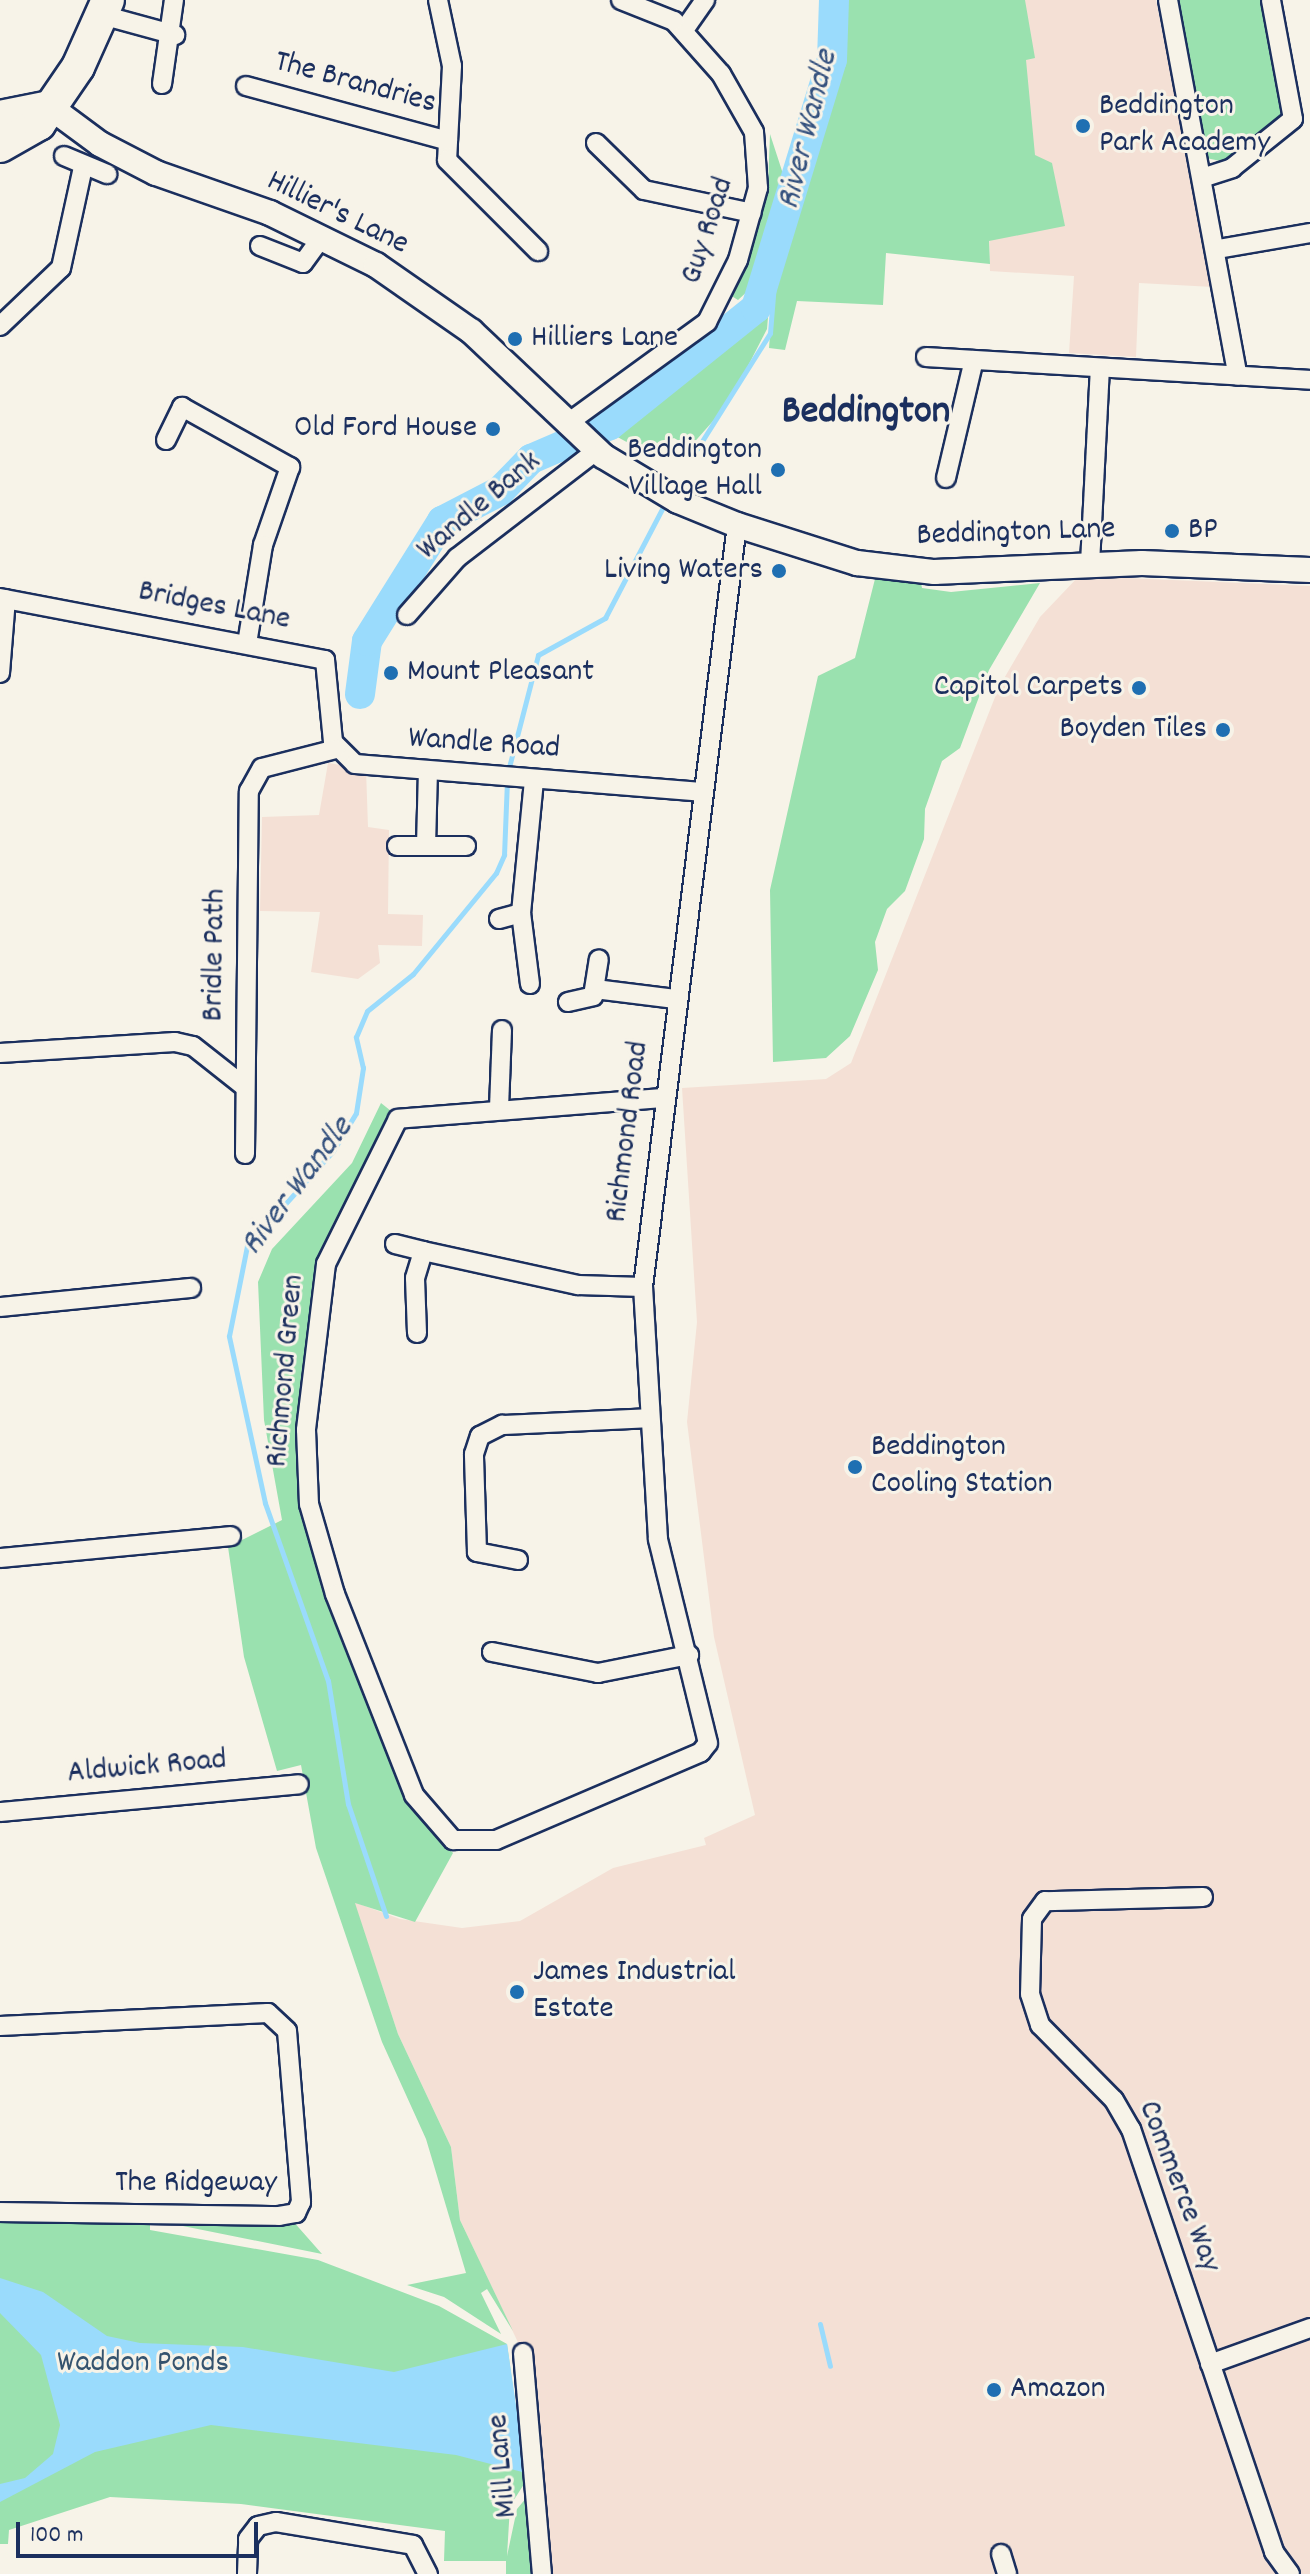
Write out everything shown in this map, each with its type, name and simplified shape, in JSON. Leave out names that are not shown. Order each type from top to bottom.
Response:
[{"type":"highway","points":[[0,146],[39,124],[105,8]]},
{"type":"highway","points":[[0,117],[50,107]]},
{"type":"main road","name":"Hillier's Lane","points":[[50,107],[156,173],[322,237],[448,312],[568,423]]},
{"type":"main road","name":"Beddington Lane","points":[[568,423],[597,450],[678,501],[737,525],[881,568],[973,574],[1090,564],[1310,570]]},
{"type":"street","points":[[162,84],[175,35],[174,0]]},
{"type":"street","name":"The Brandries","points":[[438,0],[452,66],[448,141],[456,174],[538,251]]},
{"type":"street","points":[[621,0],[684,30],[705,0]]},
{"type":"street","points":[[1168,0],[1218,249],[1238,376]]},
{"type":"street","points":[[1202,178],[1232,168],[1293,119],[1271,0]]},
{"type":"street","points":[[105,8],[175,35]]},
{"type":"street","name":"Guy Road","points":[[568,423],[701,329],[730,280],[752,213],[760,172],[754,132],[684,30]]},
{"type":"street","name":"The Brandries","points":[[246,86],[448,141]]},
{"type":"street","points":[[596,143],[644,190],[752,213]]},
{"type":"street","points":[[64,156],[83,167],[107,174]]},
{"type":"street","points":[[0,326],[61,268],[83,167]]},
{"type":"street","points":[[1218,249],[1310,233]]},
{"type":"street","points":[[260,246],[303,263],[322,237]]},
{"type":"street","points":[[926,357],[1310,380]]},
{"type":"street","points":[[946,478],[974,360]]},
{"type":"street","points":[[1090,564],[1100,369]]},
{"type":"street","points":[[166,440],[182,407],[290,467],[263,545],[247,644]]},
{"type":"street","name":"Wandle Bank","points":[[407,615],[457,558],[597,450]]},
{"type":"street","name":"Richmond Road","points":[[708,1743],[689,1655],[658,1539],[643,1287],[675,999],[737,525]]},
{"type":"street","points":[[0,673],[3,599]]},
{"type":"street","name":"Bridges Lane","points":[[3,599],[247,644],[328,663],[336,749]]},
{"type":"street","name":"Wandle Road","points":[[336,749],[355,764],[702,792]]},
{"type":"street","name":"Bridle Path","points":[[245,1154],[249,791],[269,765],[336,749]]},
{"type":"street","points":[[426,846],[428,771]]},
{"type":"street","points":[[528,779],[521,913],[530,984]]},
{"type":"street","points":[[397,846],[466,846]]},
{"type":"street","points":[[499,919],[521,913]]},
{"type":"street","points":[[568,1002],[587,1001],[595,989],[599,959]]},
{"type":"street","points":[[595,989],[675,999]]},
{"type":"street","points":[[499,1108],[502,1030]]},
{"type":"street","points":[[0,1053],[175,1042],[200,1051],[245,1087]]},
{"type":"street","name":"Richmond Green","points":[[663,1098],[499,1108],[394,1121],[334,1240],[320,1289],[306,1458],[326,1569],[414,1795],[453,1840],[496,1840],[701,1752],[708,1743]]},
{"type":"street","points":[[395,1244],[578,1285],[643,1287]]},
{"type":"street","points":[[417,1333],[415,1278],[423,1251]]},
{"type":"street","points":[[0,1307],[191,1288]]},
{"type":"street","points":[[518,1560],[477,1552],[474,1461],[480,1436],[502,1425],[649,1418]]},
{"type":"street","points":[[0,1558],[231,1536]]},
{"type":"street","points":[[492,1652],[598,1673],[689,1655]]},
{"type":"street","name":"Aldwick Road","points":[[0,1812],[299,1784]]},
{"type":"street","name":"Commerce Way","points":[[1203,1897],[1045,1901],[1032,1919],[1030,1994],[1040,2025],[1104,2088],[1131,2129],[1274,2552],[1290,2574]]},
{"type":"street","name":"The Ridgeway","points":[[0,2026],[268,2013],[287,2031],[301,2202],[296,2213],[279,2216],[0,2212]]},
{"type":"street","points":[[1210,2364],[1310,2328]]},
{"type":"street","name":"Mill Lane","points":[[523,2353],[542,2574]]},
{"type":"street","points":[[247,2574],[248,2539],[258,2526],[384,2536],[426,2565]]},
{"type":"street","points":[[1001,2554],[1007,2574]]},
{"type":"shaded area","name":"Beddington Park Academy","points":[[1020,0],[1156,0],[1213,287],[1139,283],[1136,357],[1069,353],[1074,276],[990,271],[983,10]]},
{"type":"shaded area","points":[[1079,576],[1310,586],[1310,2574],[549,2574],[523,2353],[460,2220],[451,2147],[398,2034],[354,1902],[400,1919],[462,1928],[520,1921],[613,1868],[706,1845],[704,1838],[755,1815],[714,1637],[687,1422],[697,1322],[682,1088],[826,1079],[851,1063],[999,687],[1040,617]]},
{"type":"shaded area","points":[[328,763],[366,769],[368,827],[389,830],[388,914],[423,915],[422,946],[378,945],[380,963],[358,979],[311,972],[320,912],[260,911],[262,817],[319,815]]},
{"type":"green space","points":[[834,0],[1025,0],[1035,58],[1026,60],[1035,155],[1052,163],[1065,226],[989,241],[990,264],[886,253],[883,305],[797,301],[785,350],[769,348],[776,258],[832,60]]},
{"type":"green space","points":[[1174,0],[1265,0],[1288,116],[1230,163],[1206,158]]},
{"type":"green space","points":[[770,134],[784,177],[751,288],[738,300],[730,295],[768,188]]},
{"type":"green space","points":[[770,294],[767,329],[729,403],[690,447],[674,438],[643,451],[612,434],[692,364],[756,323]]},
{"type":"green space","points":[[876,575],[920,578],[922,588],[951,592],[1040,583],[989,670],[960,748],[942,761],[925,809],[924,839],[905,891],[887,909],[875,942],[878,970],[850,1036],[826,1058],[773,1062],[770,890],[818,676],[855,658]]},
{"type":"green space","points":[[381,1103],[391,1111],[333,1224],[319,1271],[303,1418],[330,1588],[424,1821],[453,1853],[415,1922],[355,1903],[398,2034],[451,2147],[460,2220],[513,2331],[487,2289],[481,2293],[501,2334],[444,2297],[407,2285],[466,2273],[426,2139],[382,2042],[316,1848],[301,1765],[277,1771],[244,1657],[228,1547],[282,1520],[264,1420],[258,1282],[272,1249],[352,1163]]},
{"type":"green space","points":[[292,2220],[322,2254],[168,2223],[279,2225]]},
{"type":"green space","name":"Waddon Ponds","points":[[0,2223],[150,2223],[150,2230],[318,2260],[439,2306],[507,2344],[526,2481],[510,2506],[507,2556],[517,2509],[527,2497],[533,2574],[506,2574],[506,2561],[444,2561],[445,2531],[241,2504],[110,2497],[9,2530],[8,2544],[0,2544]]},
{"type":"water","name":"Waddon Ponds","points":[[0,2278],[43,2292],[107,2336],[140,2343],[243,2347],[394,2372],[507,2344],[526,2473],[456,2455],[211,2425],[95,2452],[0,2502],[0,2484],[25,2478],[53,2454],[60,2425],[41,2355],[0,2313]]},
{"type":"waterway","name":"River Wandle","points":[[360,694],[367,641],[442,521],[500,491],[531,459],[610,425],[756,308],[832,60],[834,0]]},
{"type":"waterway","name":"River Wandle","points":[[697,449],[770,333],[776,258]]},
{"type":"waterway","name":"River Wandle","points":[[508,771],[538,655],[605,618],[665,503]]},
{"type":"waterway","name":"River Wandle","points":[[386,1916],[348,1804],[328,1681],[265,1503],[229,1336],[247,1246],[333,1151],[356,1113],[363,1068],[356,1037],[367,1011],[413,974],[496,873],[504,855],[507,781]]},
{"type":"waterway","name":"River Wandle","points":[[820,2324],[830,2366]]},
{"type":"place","name":"Beddington Park Academy","points":[[1083,126]]},
{"type":"place","name":"Hilliers Lane","points":[[515,339]]},
{"type":"place","name":"Old Ford House","points":[[493,429]]},
{"type":"place","name":"Beddington Village Hall","points":[[778,470]]},
{"type":"place","name":"BP","points":[[1172,531]]},
{"type":"place","name":"Living Waters","points":[[779,571]]},
{"type":"place","name":"Mount Pleasant","points":[[391,673]]},
{"type":"place","name":"Capitol Carpets","points":[[1139,688]]},
{"type":"place","name":"Boyden Tiles","points":[[1223,730]]},
{"type":"place","name":"Beddington Cooling Station","points":[[855,1467]]},
{"type":"place","name":"James Industrial Estate","points":[[517,1992]]},
{"type":"place","name":"Amazon","points":[[994,2390]]},
{"type":"district","name":"Beddington","points":[[866,414]]}]
